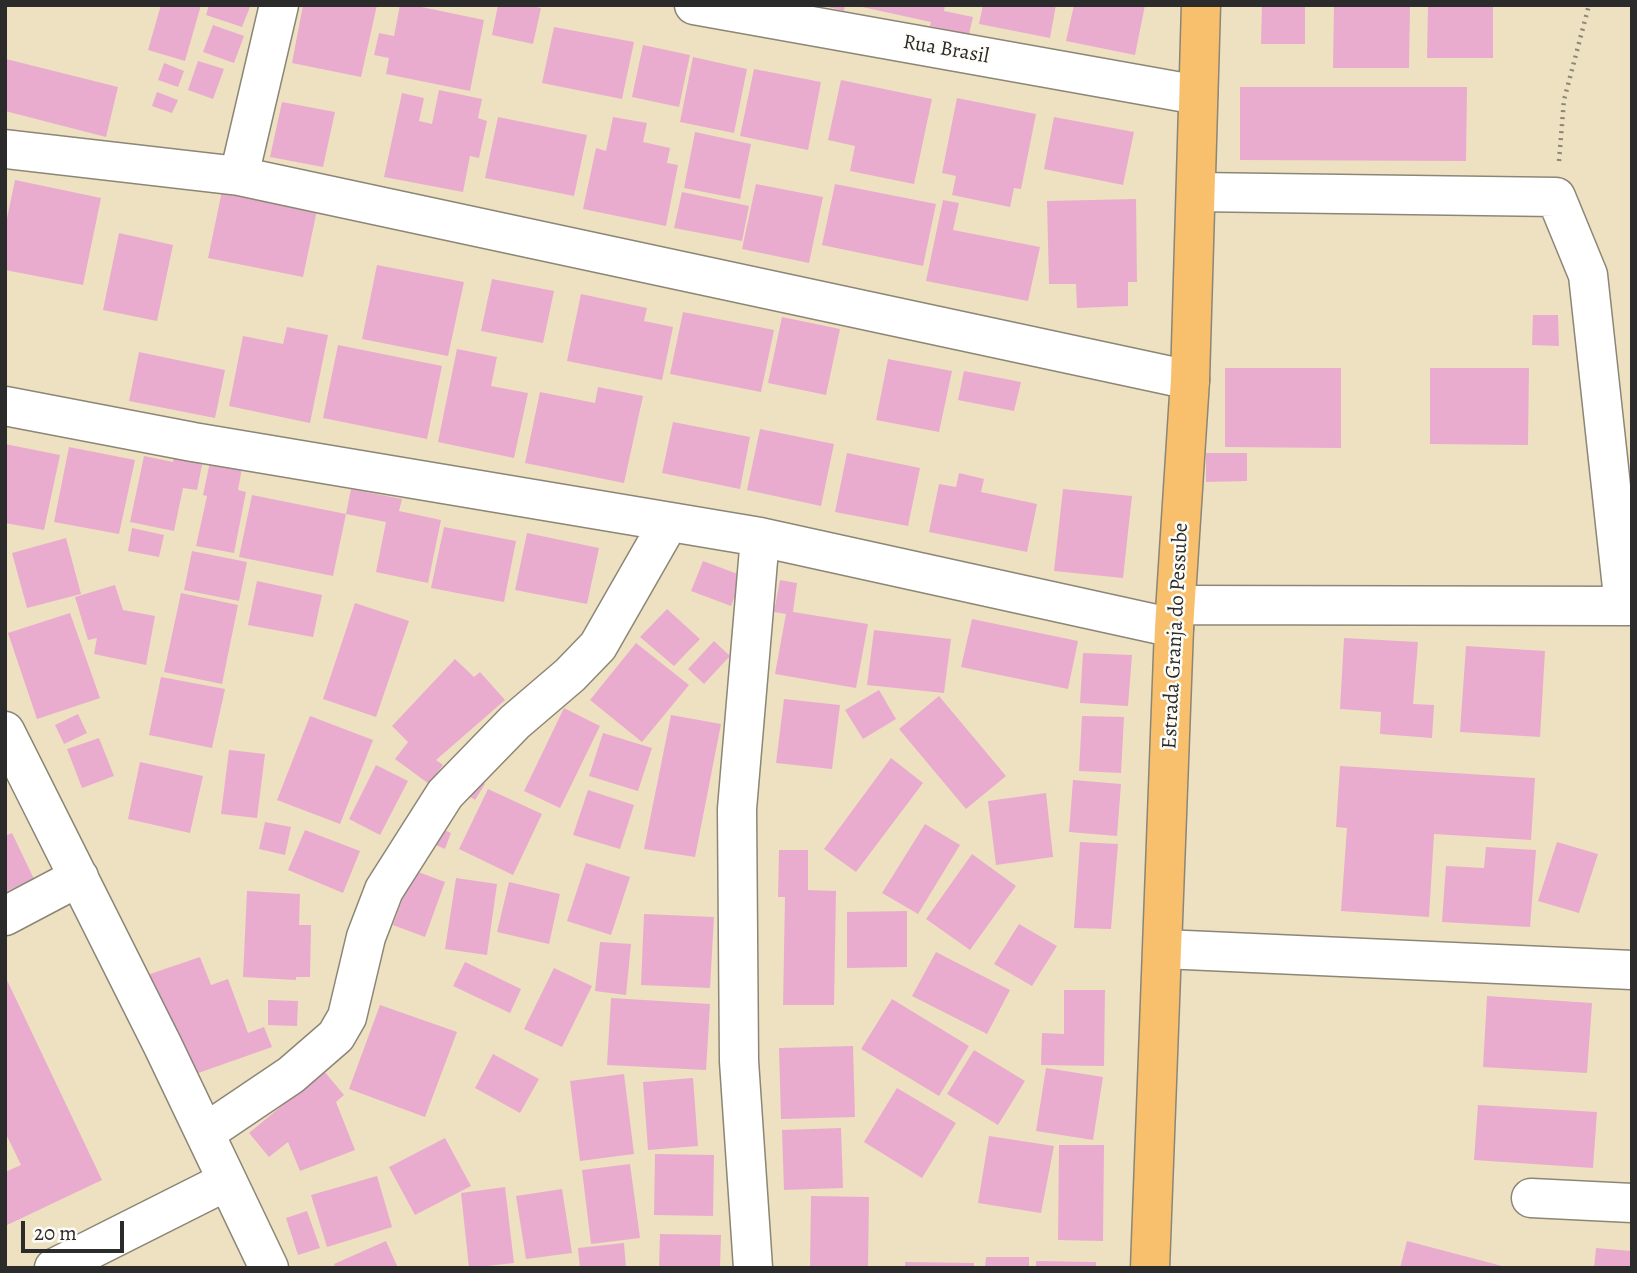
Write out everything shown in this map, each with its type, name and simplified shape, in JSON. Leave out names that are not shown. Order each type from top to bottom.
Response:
[{"type":"main road","name":"Estrada Granja do Pessube","points":[[1150,1268],[1175,616],[1190,380],[1201,5]]},
{"type":"street","points":[[239,176],[279,5]]},
{"type":"street","name":"Rua Brasil","points":[[694,5],[1198,95]]},
{"type":"street","points":[[5,149],[239,176],[1190,380]]},
{"type":"street","points":[[5,406],[193,442],[760,537],[1175,616],[1628,606],[1588,275],[1556,197],[1196,192]]},
{"type":"street","points":[[205,1133],[291,1075],[336,1036],[347,1017],[366,937],[384,890],[445,794],[515,722],[570,675],[598,646],[669,522]]},
{"type":"street","points":[[753,1268],[739,1061],[737,809],[760,537]]},
{"type":"street","points":[[5,731],[205,1133],[261,1262]]},
{"type":"street","points":[[5,916],[79,877]]},
{"type":"street","points":[[1163,949],[1632,970]]},
{"type":"street","points":[[54,1268],[226,1181]]},
{"type":"street","points":[[1531,1198],[1632,1203]]},
{"type":"path","points":[[1556,197],[1564,100],[1589,5]]},
{"type":"building","points":[[161,5],[201,5],[185,61],[148,50]]},
{"type":"building","points":[[209,5],[250,7],[242,27],[206,15]]},
{"type":"building","points":[[303,5],[377,5],[361,77],[292,63]]},
{"type":"building","points":[[400,5],[412,5],[484,20],[470,91],[386,74],[389,58],[374,55],[379,33],[394,36]]},
{"type":"building","points":[[498,5],[541,8],[533,44],[492,35]]},
{"type":"building","points":[[821,5],[845,5],[844,11]]},
{"type":"building","points":[[853,5],[945,5],[944,11],[973,17],[969,34],[930,26],[931,22]]},
{"type":"building","points":[[983,5],[1056,5],[1050,38],[979,24]]},
{"type":"building","points":[[1074,5],[1145,5],[1135,55],[1066,41]]},
{"type":"building","points":[[1262,5],[1305,5],[1305,44],[1261,44]]},
{"type":"building","points":[[1334,5],[1410,5],[1409,68],[1333,68]]},
{"type":"building","points":[[1428,5],[1493,5],[1493,58],[1427,58]]},
{"type":"building","points":[[213,25],[244,36],[234,63],[203,52]]},
{"type":"building","points":[[554,27],[634,42],[622,99],[542,83]]},
{"type":"building","points":[[643,45],[690,55],[679,107],[632,97]]},
{"type":"building","points":[[693,57],[747,69],[734,133],[680,122]]},
{"type":"building","points":[[6,59],[118,87],[106,137],[5,111]]},
{"type":"building","points":[[198,61],[224,69],[213,99],[188,90]]},
{"type":"building","points":[[164,63],[184,71],[178,87],[158,80]]},
{"type":"building","points":[[754,69],[821,82],[808,150],[740,136]]},
{"type":"building","points":[[841,80],[932,99],[914,184],[850,171],[855,146],[828,140]]},
{"type":"building","points":[[1240,87],[1467,87],[1466,161],[1240,160]]},
{"type":"building","points":[[439,90],[482,99],[478,118],[487,121],[479,158],[470,156],[463,192],[384,177],[402,93],[424,98],[419,121],[432,124]]},
{"type":"building","points":[[157,92],[178,100],[172,113],[152,106]]},
{"type":"building","points":[[957,98],[1036,114],[1021,189],[1014,188],[1010,207],[952,195],[956,176],[942,173]]},
{"type":"building","points":[[282,102],[335,112],[323,167],[270,157]]},
{"type":"building","points":[[498,117],[587,135],[574,196],[485,178]]},
{"type":"building","points":[[613,117],[647,123],[643,142],[670,148],[667,163],[678,165],[666,226],[583,209],[596,148],[606,151]]},
{"type":"building","points":[[1054,117],[1134,132],[1123,185],[1044,169]]},
{"type":"building","points":[[695,132],[751,144],[740,199],[684,188]]},
{"type":"building","points":[[15,180],[101,198],[83,285],[5,270],[5,228]]},
{"type":"building","points":[[756,184],[823,197],[809,263],[742,249]]},
{"type":"building","points":[[835,184],[936,204],[923,266],[822,245]]},
{"type":"building","points":[[222,191],[317,210],[303,277],[208,258]]},
{"type":"building","points":[[682,192],[749,206],[742,241],[674,228]]},
{"type":"building","points":[[1136,199],[1137,282],[1128,282],[1128,306],[1077,308],[1076,284],[1049,284],[1047,201]]},
{"type":"building","points":[[943,200],[959,203],[953,230],[1040,247],[1028,301],[926,281]]},
{"type":"building","points":[[119,233],[173,245],[157,321],[103,310]]},
{"type":"building","points":[[377,265],[464,282],[448,356],[362,339]]},
{"type":"building","points":[[492,279],[554,291],[543,343],[481,331]]},
{"type":"building","points":[[581,294],[647,308],[644,321],[673,327],[662,380],[567,361]]},
{"type":"building","points":[[683,312],[774,330],[761,392],[670,374]]},
{"type":"building","points":[[1533,315],[1558,315],[1559,346],[1532,345]]},
{"type":"building","points":[[782,317],[840,329],[826,395],[768,383]]},
{"type":"building","points":[[287,327],[328,335],[310,423],[229,406],[243,336],[283,344]]},
{"type":"building","points":[[338,345],[442,366],[427,439],[323,418]]},
{"type":"building","points":[[457,349],[497,357],[491,386],[528,393],[514,458],[438,442]]},
{"type":"building","points":[[139,352],[225,370],[215,418],[129,401]]},
{"type":"building","points":[[888,359],[952,371],[939,432],[876,420]]},
{"type":"building","points":[[1225,368],[1341,368],[1341,448],[1225,447]]},
{"type":"building","points":[[1430,368],[1529,368],[1528,445],[1430,444]]},
{"type":"building","points":[[964,371],[1021,382],[1014,411],[958,400]]},
{"type":"building","points":[[598,387],[643,396],[624,483],[525,463],[540,392],[595,403]]},
{"type":"building","points":[[673,422],[750,437],[740,489],[662,473]]},
{"type":"building","points":[[760,429],[834,444],[821,506],[747,490]]},
{"type":"building","points":[[5,444],[60,455],[44,530],[5,523]]},
{"type":"building","points":[[69,447],[135,460],[119,534],[54,522]]},
{"type":"building","points":[[847,453],[920,468],[908,526],[835,512]]},
{"type":"building","points":[[1206,453],[1247,453],[1247,481],[1206,482]]},
{"type":"building","points":[[174,455],[203,460],[197,490],[183,488],[174,531],[130,522],[144,456],[173,462]]},
{"type":"building","points":[[210,462],[242,468],[238,490],[246,492],[234,553],[196,546],[207,496],[203,495]]},
{"type":"building","points":[[959,473],[984,479],[981,492],[1037,504],[1027,552],[929,532],[939,484],[956,487]]},
{"type":"building","points":[[351,489],[402,499],[399,511],[441,520],[428,583],[376,572],[386,522],[346,514]]},
{"type":"building","points":[[1063,489],[1132,496],[1123,578],[1054,571]]},
{"type":"building","points":[[252,495],[346,514],[333,576],[239,557]]},
{"type":"building","points":[[444,527],[516,541],[504,602],[431,588]]},
{"type":"building","points":[[132,528],[164,535],[159,557],[128,551]]},
{"type":"building","points":[[527,533],[599,548],[587,604],[515,590]]},
{"type":"building","points":[[66,538],[81,594],[27,608],[12,553]]},
{"type":"building","points":[[192,551],[247,562],[239,601],[184,590]]},
{"type":"building","points":[[703,561],[743,576],[731,606],[691,591]]},
{"type":"building","points":[[780,580],[797,583],[793,612],[868,624],[856,688],[775,674],[786,614],[774,612]]},
{"type":"building","points":[[257,581],[322,595],[313,637],[248,625]]},
{"type":"building","points":[[115,585],[123,610],[155,616],[146,665],[94,654],[97,638],[88,640],[75,597]]},
{"type":"building","points":[[181,593],[238,605],[222,684],[164,672]]},
{"type":"building","points":[[355,603],[409,621],[376,717],[323,699]]},
{"type":"building","points":[[667,609],[700,639],[674,666],[640,637]]},
{"type":"building","points":[[70,613],[100,698],[37,719],[8,633]]},
{"type":"building","points":[[972,619],[1078,641],[1068,689],[961,667]]},
{"type":"building","points":[[874,630],[951,639],[944,693],[867,685]]},
{"type":"building","points":[[1344,638],[1418,642],[1413,704],[1434,705],[1432,738],[1380,734],[1381,712],[1340,709]]},
{"type":"building","points":[[714,641],[730,656],[704,684],[688,669]]},
{"type":"building","points":[[636,643],[689,685],[642,742],[590,700]]},
{"type":"building","points":[[1466,646],[1545,651],[1540,737],[1460,732]]},
{"type":"building","points":[[1083,653],[1132,655],[1128,706],[1080,703]]},
{"type":"building","points":[[455,659],[474,677],[480,672],[505,700],[436,760],[443,765],[429,784],[395,759],[408,742],[392,726]]},
{"type":"building","points":[[161,677],[225,689],[212,748],[149,735]]},
{"type":"building","points":[[879,690],[896,719],[863,739],[845,710]]},
{"type":"building","points":[[939,696],[1006,776],[966,809],[899,729]]},
{"type":"building","points":[[784,699],[840,705],[832,769],[776,763]]},
{"type":"building","points":[[564,708],[600,726],[560,808],[524,791]]},
{"type":"building","points":[[78,714],[87,733],[64,744],[55,725]]},
{"type":"building","points":[[671,715],[721,724],[695,857],[644,849]]},
{"type":"building","points":[[310,716],[373,740],[340,824],[277,800]]},
{"type":"building","points":[[1082,716],[1124,717],[1121,773],[1079,771]]},
{"type":"building","points":[[603,733],[652,748],[638,791],[589,776]]},
{"type":"building","points":[[99,738],[114,776],[82,788],[67,749]]},
{"type":"building","points":[[229,750],[265,754],[257,818],[221,814]]},
{"type":"building","points":[[891,758],[923,783],[856,872],[824,849]]},
{"type":"building","points":[[140,762],[203,776],[190,833],[128,819]]},
{"type":"building","points":[[376,765],[408,781],[380,835],[349,819]]},
{"type":"building","points":[[1340,766],[1535,778],[1531,840],[1434,834],[1429,917],[1341,911],[1347,828],[1336,827]]},
{"type":"building","points":[[472,776],[485,784],[475,800],[463,792]]},
{"type":"building","points":[[1073,780],[1121,784],[1117,836],[1069,832]]},
{"type":"building","points":[[488,789],[542,814],[513,875],[459,849]]},
{"type":"building","points":[[588,790],[634,805],[620,849],[573,835]]},
{"type":"building","points":[[1046,793],[1053,857],[996,865],[988,801]]},
{"type":"building","points":[[265,822],[291,827],[285,855],[259,849]]},
{"type":"building","points":[[925,824],[960,845],[918,914],[882,893]]},
{"type":"building","points":[[437,827],[451,833],[445,849],[431,843]]},
{"type":"building","points":[[305,830],[360,851],[343,893],[288,870]]},
{"type":"building","points":[[12,833],[34,879],[5,892],[5,836]]},
{"type":"building","points":[[1080,842],[1118,844],[1111,929],[1074,928]]},
{"type":"building","points":[[1557,842],[1598,854],[1579,913],[1538,901]]},
{"type":"building","points":[[1486,847],[1536,850],[1530,927],[1442,922],[1446,866],[1484,868]]},
{"type":"building","points":[[779,850],[808,850],[808,890],[836,891],[834,1005],[783,1005],[785,897],[778,897]]},
{"type":"building","points":[[972,854],[1016,886],[970,950],[926,919]]},
{"type":"building","points":[[586,863],[630,877],[611,935],[567,921]]},
{"type":"building","points":[[413,870],[445,882],[425,937],[393,925]]},
{"type":"building","points":[[456,878],[497,884],[487,955],[445,949]]},
{"type":"building","points":[[509,882],[560,894],[549,944],[497,932]]},
{"type":"building","points":[[247,891],[300,894],[299,925],[311,925],[310,977],[296,977],[296,980],[243,977]]},
{"type":"building","points":[[907,911],[907,967],[847,968],[847,912]]},
{"type":"building","points":[[644,914],[714,917],[710,988],[641,985]]},
{"type":"building","points":[[1019,924],[1057,946],[1032,986],[994,964]]},
{"type":"building","points":[[600,942],[631,944],[626,995],[595,991]]},
{"type":"building","points":[[936,952],[1010,990],[987,1034],[912,996]]},
{"type":"building","points":[[200,957],[211,985],[228,979],[248,1033],[264,1027],[272,1047],[187,1077],[150,974]]},
{"type":"building","points":[[465,962],[521,989],[510,1013],[453,986]]},
{"type":"building","points":[[554,968],[592,986],[562,1047],[524,1029]]},
{"type":"building","points":[[5,976],[102,1180],[5,1226],[5,1172],[21,1165],[5,1132]]},
{"type":"building","points":[[1064,990],[1105,990],[1104,1066],[1041,1065],[1042,1033],[1064,1034]]},
{"type":"building","points":[[1487,996],[1592,1003],[1587,1073],[1483,1067]]},
{"type":"building","points":[[611,998],[710,1004],[706,1070],[607,1065]]},
{"type":"building","points":[[892,999],[969,1046],[939,1096],[861,1049]]},
{"type":"building","points":[[268,1000],[298,1001],[297,1026],[268,1025]]},
{"type":"building","points":[[380,1005],[457,1032],[425,1117],[349,1089]]},
{"type":"building","points":[[853,1046],[855,1117],[781,1119],[779,1048]]},
{"type":"building","points":[[974,1050],[1025,1081],[998,1125],[947,1094]]},
{"type":"building","points":[[493,1054],[539,1079],[520,1113],[475,1088]]},
{"type":"building","points":[[1046,1068],[1103,1077],[1093,1140],[1036,1131]]},
{"type":"building","points":[[324,1071],[344,1095],[336,1102],[355,1150],[300,1171],[288,1142],[269,1157],[249,1133]]},
{"type":"building","points":[[624,1074],[634,1154],[580,1161],[570,1081]]},
{"type":"building","points":[[693,1078],[698,1146],[648,1150],[643,1082]]},
{"type":"building","points":[[897,1088],[956,1123],[922,1178],[864,1142]]},
{"type":"building","points":[[1478,1105],[1597,1112],[1593,1168],[1474,1160]]},
{"type":"building","points":[[841,1128],[843,1188],[784,1190],[782,1130]]},
{"type":"building","points":[[989,1136],[1054,1146],[1041,1213],[978,1203]]},
{"type":"building","points":[[445,1138],[471,1186],[415,1215],[389,1167]]},
{"type":"building","points":[[1059,1145],[1104,1145],[1103,1241],[1058,1240]]},
{"type":"building","points":[[655,1154],[714,1155],[713,1216],[654,1215]]},
{"type":"building","points":[[630,1164],[640,1238],[591,1244],[582,1170]]},
{"type":"building","points":[[377,1176],[392,1227],[327,1247],[311,1195]]},
{"type":"building","points":[[505,1187],[514,1263],[469,1268],[461,1193]]},
{"type":"building","points":[[562,1189],[572,1253],[526,1259],[516,1196]]},
{"type":"building","points":[[811,1196],[869,1197],[868,1268],[810,1267]]},
{"type":"building","points":[[307,1211],[320,1248],[298,1255],[286,1218]]},
{"type":"building","points":[[660,1234],[721,1235],[720,1268],[659,1268]]},
{"type":"building","points":[[386,1241],[398,1268],[336,1268],[334,1264]]},
{"type":"building","points":[[1407,1241],[1506,1267],[1506,1268],[1400,1268]]},
{"type":"building","points":[[624,1243],[626,1268],[580,1268],[578,1248]]},
{"type":"building","points":[[1596,1248],[1632,1251],[1632,1268],[1594,1268]]},
{"type":"building","points":[[986,1257],[1029,1257],[1029,1268],[985,1268]]},
{"type":"building","points":[[1036,1261],[1096,1262],[1096,1268],[1036,1268]]},
{"type":"building","points":[[905,1262],[974,1263],[974,1268],[905,1268]]}]
